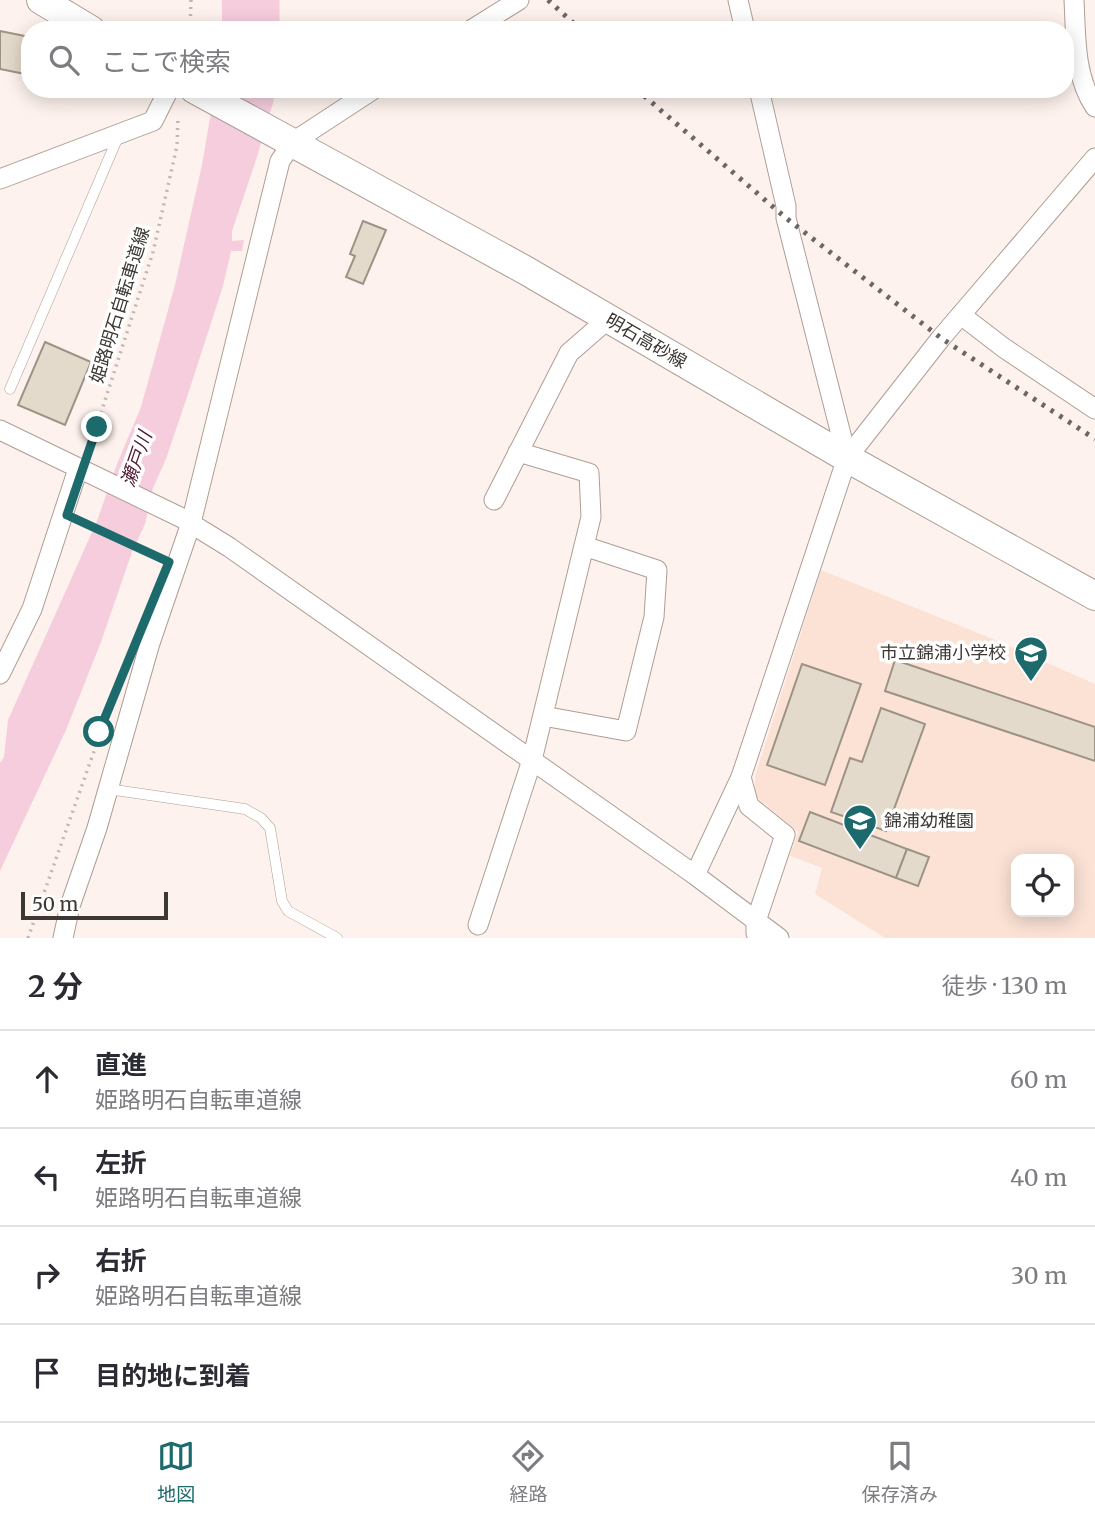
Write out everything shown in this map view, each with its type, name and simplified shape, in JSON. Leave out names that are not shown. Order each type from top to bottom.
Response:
[{"type":"main road","points":[[41,0],[76,21]]},
{"type":"main road","name":"明石高砂線","points":[[186,101],[286,139],[1095,596]]},
{"type":"street","points":[[485,21],[519,0]]},
{"type":"street","points":[[738,0],[743,21]]},
{"type":"street","points":[[1074,0],[1077,57],[1083,85],[1095,107]]},
{"type":"street","points":[[0,179],[153,121],[164,98]]},
{"type":"street","points":[[63,938],[70,906],[97,828],[187,520],[286,139],[358,98]]},
{"type":"street","points":[[761,98],[786,206],[786,218],[847,458]]},
{"type":"street","points":[[695,875],[741,777],[847,458],[876,418],[961,315],[1095,158]]},
{"type":"street","points":[[961,315],[1004,348],[1095,409]]},
{"type":"street","points":[[494,500],[569,353],[608,319]]},
{"type":"street","points":[[0,430],[187,520],[229,547],[695,875],[756,930],[779,938]]},
{"type":"street","points":[[476,932],[532,760],[590,517],[589,473],[518,452]]},
{"type":"street","points":[[0,674],[32,609],[81,471]]},
{"type":"street","points":[[542,716],[626,731],[654,617],[657,570],[584,546]]},
{"type":"street","points":[[741,777],[749,806],[785,835],[756,930]]},
{"type":"lane","points":[[10,389],[118,136]]},
{"type":"lane","points":[[107,789],[246,809],[261,818],[270,828],[282,901],[288,911],[337,938]]},
{"type":"path","points":[[190,21],[191,0]]},
{"type":"path","name":"姫路明石自転車道線","points":[[81,471],[153,252],[186,101]]},
{"type":"path","points":[[71,518],[169,562]]},
{"type":"path","points":[[28,938],[114,695]]},
{"type":"shaded area","points":[[821,570],[988,637],[1095,684],[1095,938],[885,938],[815,894],[822,868],[790,856],[798,832],[755,796],[755,776]]},
{"type":"water","points":[[222,0],[253,0],[247,21],[222,21]]},
{"type":"water","points":[[213,98],[242,98],[236,129],[239,152],[228,175],[223,196],[225,201],[255,142],[255,104],[259,98],[274,98],[232,231],[232,241],[244,240],[242,251],[231,251],[223,286],[189,391],[153,488],[145,524],[132,552],[101,642],[66,730],[0,871],[0,763],[4,757],[8,720],[97,521],[141,407],[175,285],[202,165]]},
{"type":"building","points":[[0,31],[21,35],[21,73],[0,69]]},
{"type":"building","points":[[363,221],[386,230],[363,284],[346,277],[355,256],[350,254]]},
{"type":"building","points":[[45,342],[91,362],[65,425],[18,405]]},
{"type":"building","points":[[895,660],[1095,727],[1095,761],[885,691]]},
{"type":"building","points":[[802,664],[861,684],[825,785],[767,765]]},
{"type":"building","points":[[881,708],[925,724],[886,831],[831,812],[850,758],[862,762]]},
{"type":"building","points":[[810,812],[907,849],[896,878],[799,841]]},
{"type":"building","points":[[907,849],[929,857],[918,886],[896,878]]},
{"type":"waterway","name":"瀬戸川","points":[[262,0],[262,21]]},
{"type":"waterway","name":"瀬戸川","points":[[208,243],[256,98]]},
{"type":"railway","points":[[548,0],[571,21]]},
{"type":"railway","points":[[646,98],[786,218],[941,338],[1095,439]]},
{"type":"place","name":"市立錦浦小学校","points":[[1031,683]]},
{"type":"place","name":"錦浦幼稚園","points":[[860,851]]},
{"type":"route","points":[[97,427],[67,515],[169,562],[99,732]]}]
